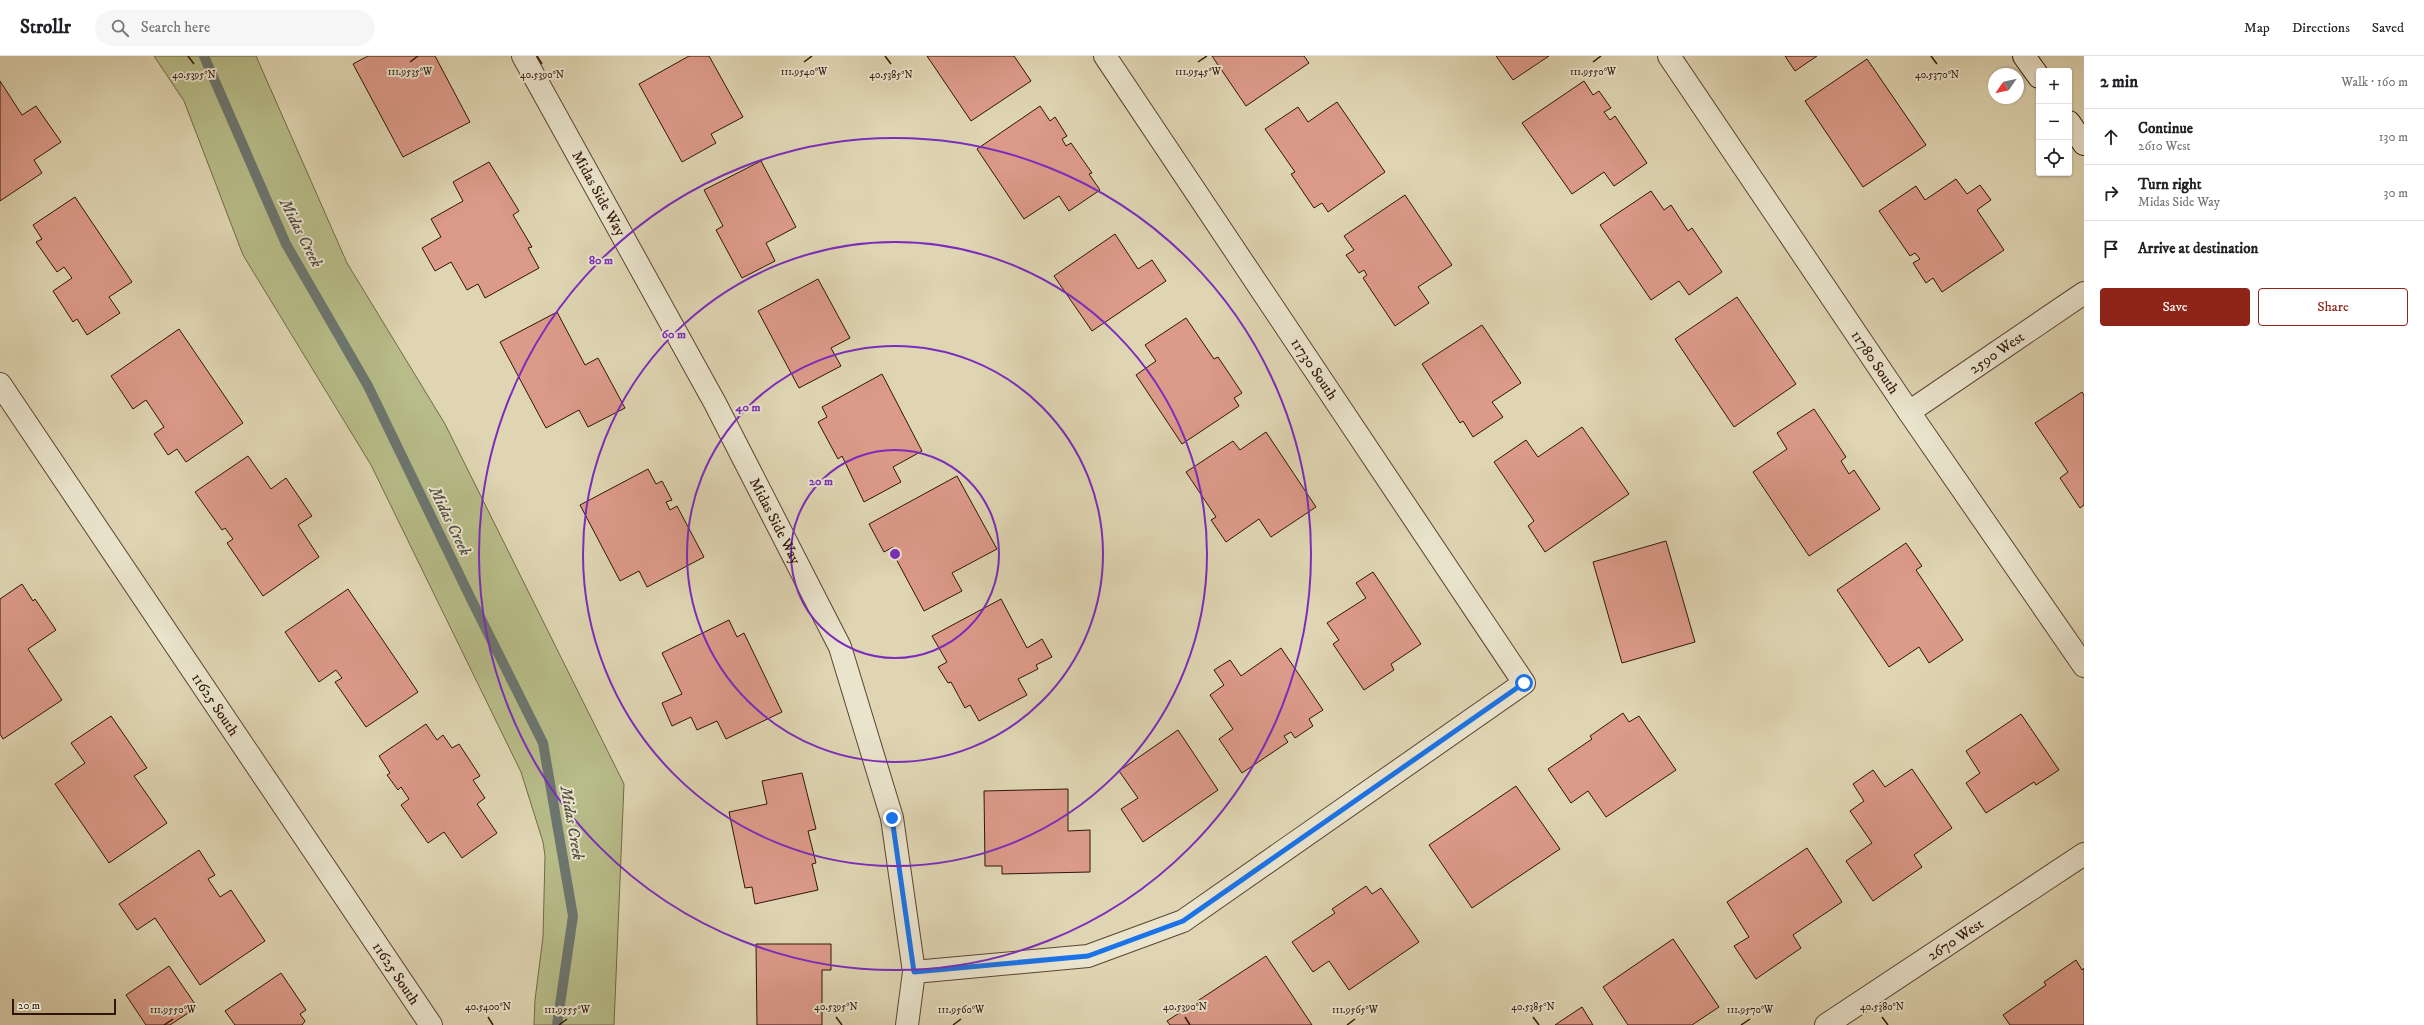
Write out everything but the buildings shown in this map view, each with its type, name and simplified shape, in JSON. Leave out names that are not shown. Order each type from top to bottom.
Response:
[{"type":"street","name":"Midas Side Way","points":[[523,56],[715,403],[840,647],[892,818],[914,972],[907,1025]]},
{"type":"street","name":"11730 South","points":[[914,972],[1088,956],[1183,921],[1524,683],[1105,56]]},
{"type":"street","name":"11780 South","points":[[1669,56],[1909,412],[2084,666]]},
{"type":"street","points":[[2024,56],[2036,74]]},
{"type":"street","points":[[2072,126],[2084,144]]},
{"type":"street","name":"2590 West","points":[[1909,412],[2084,293]]},
{"type":"street","name":"11625 South","points":[[0,384],[431,1025]]},
{"type":"street","name":"2670 West","points":[[1826,1025],[2084,854]]},
{"type":"green space","points":[[154,56],[256,56],[347,263],[445,424],[624,784],[614,1025],[534,1025],[535,1000],[543,937],[545,856],[543,842],[521,772],[371,465],[243,255],[184,101]]},
{"type":"waterway","name":"Midas Creek","points":[[204,56],[286,244],[368,386],[472,601],[543,743],[573,916],[557,1025]]},
{"type":"route","points":[[892,818],[914,972],[1022,964],[1088,956],[1183,921],[1524,683]]}]
